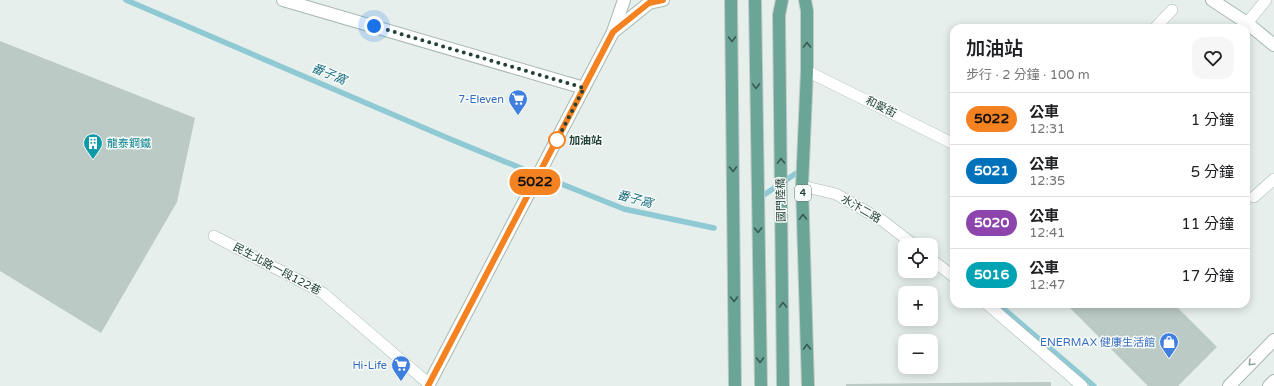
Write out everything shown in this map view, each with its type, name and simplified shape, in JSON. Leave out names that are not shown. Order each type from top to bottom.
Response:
[{"type":"main road","points":[[731,0],[735,386]]},
{"type":"main road","name":"國門陸橋","points":[[755,0],[761,386]]},
{"type":"main road","name":"國門陸橋","points":[[782,0],[779,15],[784,386]]},
{"type":"main road","name":"4","points":[[805,0],[808,11],[808,71],[802,186],[808,386]]},
{"type":"street","points":[[283,0],[584,88]]},
{"type":"street","points":[[428,385],[613,32],[624,0]]},
{"type":"street","points":[[613,32],[649,3],[663,0]]},
{"type":"street","points":[[1212,0],[1247,24]]},
{"type":"street","points":[[1250,26],[1274,45]]},
{"type":"street","points":[[1228,386],[1274,340]]},
{"type":"street","points":[[1269,386],[1274,381]]},
{"type":"lane","points":[[1247,24],[1266,0]]},
{"type":"lane","points":[[1159,24],[1172,10]]},
{"type":"lane","name":"和愛街","points":[[808,71],[950,142]]},
{"type":"lane","points":[[1254,197],[1274,179]]},
{"type":"lane","name":"水汴二路","points":[[802,186],[836,194],[883,221],[905,238]]},
{"type":"lane","name":"民生北路一段122巷","points":[[214,236],[323,293],[428,385]]},
{"type":"lane","points":[[938,264],[950,274]]},
{"type":"lane","points":[[992,308],[1082,386]]},
{"type":"building","name":"龍泰鋼鐵","points":[[0,41],[195,118],[177,202],[101,333],[0,271]]},
{"type":"building","points":[[1070,308],[1178,308],[1217,347],[1178,386],[1148,386]]},
{"type":"building","points":[[1051,382],[1051,386],[846,386],[846,384]]},
{"type":"waterway","name":"番子窩","points":[[126,0],[523,169]]},
{"type":"waterway","name":"番子窩","points":[[758,199],[795,174]]},
{"type":"waterway","name":"番子窩","points":[[554,181],[624,209],[714,228]]},
{"type":"waterway","name":"番子窩","points":[[1003,308],[1094,386]]},
{"type":"bus line","name":"5022","points":[[428,386],[613,32],[649,3],[663,0]]},
{"type":"place","name":"7-Eleven","points":[[518,116]]},
{"type":"place","name":"加油站","points":[[557,140]]},
{"type":"place","name":"龍泰鋼鐵","points":[[93,160]]},
{"type":"place","name":"ENERMAX 健康生活館","points":[[1169,359]]},
{"type":"place","name":"Hi-Life","points":[[401,382]]},
{"type":"route","points":[[374,26],[584,88],[557,140]]}]
